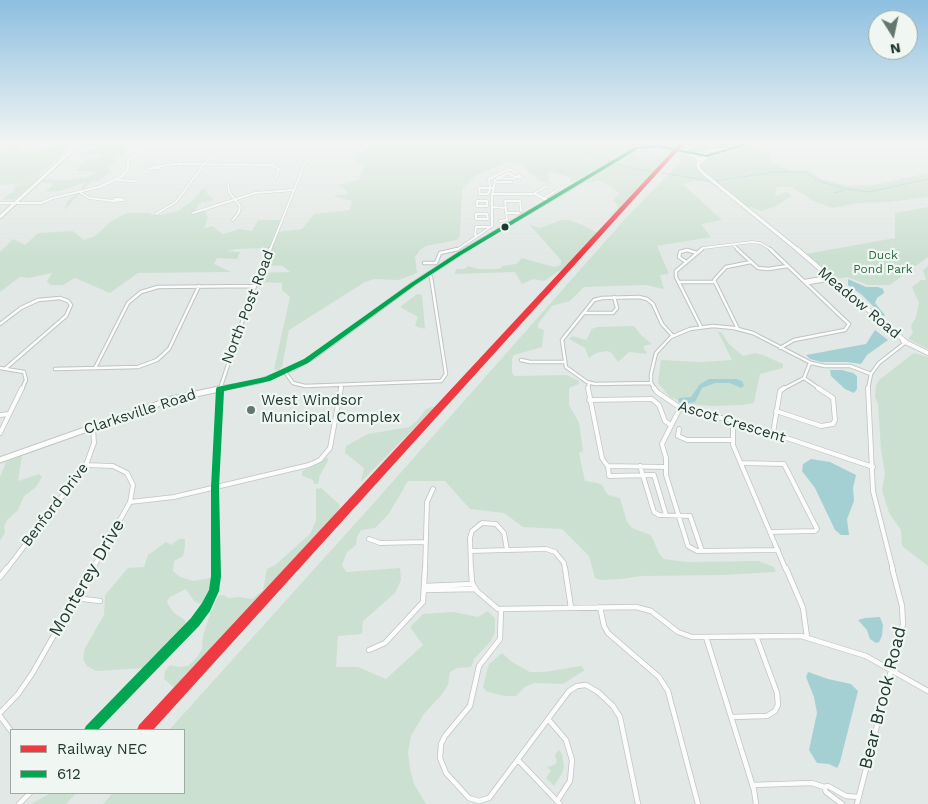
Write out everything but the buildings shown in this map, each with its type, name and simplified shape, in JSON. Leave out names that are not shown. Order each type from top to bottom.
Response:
[{"type":"street","points":[[0,217],[39,181]]},
{"type":"street","points":[[0,203],[41,203],[56,197],[81,193],[115,181]]},
{"type":"street","points":[[126,181],[135,181]]},
{"type":"street","points":[[156,214],[176,202],[191,181]]},
{"type":"street","name":"North Post Road","points":[[91,729],[196,622],[210,599],[216,576],[215,487],[220,389],[232,346],[298,181]]},
{"type":"street","points":[[489,181],[490,188],[494,188]]},
{"type":"street","name":"Clarksville Road","points":[[0,460],[182,396],[257,382],[285,372],[315,356],[428,274],[583,181]]},
{"type":"street","name":"Meadow Road","points":[[712,181],[760,217],[906,342],[928,353]]},
{"type":"street","points":[[424,263],[436,263],[440,253],[458,249],[491,228],[493,224],[492,194],[495,182],[512,182]]},
{"type":"street","points":[[228,184],[229,192],[241,208],[233,220]]},
{"type":"street","points":[[535,194],[547,186]]},
{"type":"street","points":[[193,213],[260,192],[294,190]]},
{"type":"street","points":[[544,198],[557,190]]},
{"type":"street","points":[[81,193],[87,197],[113,201]]},
{"type":"street","points":[[492,194],[535,194],[550,200]]},
{"type":"street","points":[[486,201],[492,202]]},
{"type":"street","points":[[500,221],[507,220],[506,213],[506,208],[505,201],[520,201],[520,212],[506,213]]},
{"type":"street","points":[[492,208],[506,208]]},
{"type":"street","points":[[487,214],[488,219],[476,219],[476,214],[487,214],[492,214]]},
{"type":"street","points":[[477,236],[475,235],[476,227],[491,228]]},
{"type":"street","points":[[485,231],[492,234]]},
{"type":"street","points":[[700,327],[676,272],[703,248],[753,242],[761,244],[846,319],[848,327],[844,330],[793,340],[780,348]]},
{"type":"street","points":[[733,245],[756,267],[766,269],[788,266]]},
{"type":"street","points":[[686,262],[679,257],[679,252],[687,250],[696,253]]},
{"type":"street","points":[[714,282],[715,278],[725,268],[751,262]]},
{"type":"street","points":[[285,372],[293,383],[300,386],[435,383],[445,378],[431,277],[428,274]]},
{"type":"street","points":[[806,282],[829,278]]},
{"type":"street","points":[[679,282],[714,282]]},
{"type":"street","points":[[714,282],[738,329]]},
{"type":"street","points":[[55,369],[138,367],[161,358],[169,349],[199,286]]},
{"type":"street","points":[[95,368],[130,300],[136,295],[154,288],[255,286]]},
{"type":"street","points":[[673,336],[661,324],[653,304],[649,300],[640,297],[614,297],[596,299],[561,341],[564,362],[570,371],[589,383],[652,383],[651,370],[654,356],[664,342],[686,330],[700,327],[718,326],[738,329],[762,337],[810,363],[825,366],[849,366],[871,374],[882,359],[906,342]]},
{"type":"street","points":[[584,312],[594,314],[615,312],[617,307],[614,297]]},
{"type":"street","points":[[0,324],[21,308],[38,300],[60,298],[68,301],[70,305],[66,316],[28,346],[6,368]]},
{"type":"street","points":[[521,360],[530,362],[564,362]]},
{"type":"street","points":[[773,433],[781,390],[804,378],[810,363]]},
{"type":"street","points":[[0,368],[21,371],[26,377],[25,383],[0,433]]},
{"type":"street","name":"Bear Brook Road","points":[[857,804],[890,670],[902,632],[903,616],[873,491],[868,390],[871,374]]},
{"type":"street","points":[[776,412],[821,426],[828,426],[834,423],[834,399],[804,378]]},
{"type":"street","points":[[589,383],[587,389],[589,400],[602,458],[608,466],[609,476],[655,476],[666,515]]},
{"type":"street","name":"Ascot Crescent","points":[[652,383],[659,394],[680,408],[697,414],[733,420],[873,467]]},
{"type":"street","points":[[130,502],[161,499],[215,487],[309,465],[322,459],[330,448],[341,386]]},
{"type":"street","points":[[589,400],[653,400],[660,405],[665,420],[671,425]]},
{"type":"street","points":[[680,408],[662,443],[666,458],[666,476],[688,545],[693,550],[702,551],[778,550]]},
{"type":"street","points":[[0,415],[10,414]]},
{"type":"street","points":[[733,420],[732,440],[740,463],[803,609],[807,637]]},
{"type":"street","name":"Benford Drive","points":[[0,577],[86,465],[94,443],[93,428]]},
{"type":"street","points":[[679,429],[678,436],[687,440],[732,440]]},
{"type":"street","points":[[740,463],[784,464],[817,529],[815,531],[770,532]]},
{"type":"street","name":"Monterey Drive","points":[[0,713],[18,694],[32,674],[130,502],[133,486],[127,473],[113,466],[86,465]]},
{"type":"street","points":[[608,466],[666,466]]},
{"type":"street","points":[[640,466],[653,512],[658,515],[688,514],[691,517],[702,551]]},
{"type":"street","points":[[369,650],[385,643],[416,611],[422,602],[425,588],[427,502],[433,489]]},
{"type":"street","points":[[506,550],[505,534],[502,528],[494,523],[486,522],[477,525],[472,531],[470,551],[474,587],[492,606],[501,609],[644,608],[654,613],[682,634],[692,637],[795,635],[807,637],[864,655],[928,691]]},
{"type":"street","points":[[368,539],[380,544],[426,542]]},
{"type":"street","points":[[470,551],[546,549],[559,555],[565,566],[571,608]]},
{"type":"street","points":[[425,588],[474,587]]},
{"type":"street","points":[[75,598],[100,601]]},
{"type":"street","points":[[600,608],[608,633],[657,676],[668,691],[698,804]]},
{"type":"street","points":[[501,609],[500,639],[481,664],[471,704],[444,738],[440,749],[440,758],[444,769],[462,792],[471,799],[479,801],[492,795],[573,687],[586,685],[598,692],[613,706],[621,719],[638,804]]},
{"type":"street","points":[[731,717],[768,716],[775,711],[778,705],[777,693],[756,636]]},
{"type":"street","points":[[706,637],[752,785],[756,804]]},
{"type":"street","points":[[0,716],[10,730]]},
{"type":"street","points":[[518,760],[558,802],[570,781],[572,756],[564,737],[548,719]]},
{"type":"street","points":[[752,785],[812,783],[824,787],[828,786],[846,796],[858,797]]},
{"type":"street","points":[[824,787],[826,792],[842,804]]},
{"type":"street","points":[[19,804],[29,794]]},
{"type":"green space","points":[[0,181],[100,181],[91,182],[64,210],[67,202],[79,193],[85,182],[61,191],[46,192],[53,183],[35,182],[15,199],[2,200],[15,190],[14,187],[21,183],[0,185]]},
{"type":"green space","points":[[357,181],[471,181],[462,190],[460,235],[457,240],[426,246],[420,250],[415,257],[417,273],[399,280],[374,279],[365,282],[289,330],[282,367],[278,371],[274,369],[290,297],[282,290],[282,283],[256,282],[259,273],[290,272],[283,266],[263,265],[269,248],[227,251],[240,252],[237,259],[217,258],[214,264],[231,272],[138,273],[110,293],[75,278],[63,285],[50,285],[47,281],[52,273],[29,278],[20,277],[0,292],[0,252],[13,239],[25,245],[38,233],[73,231],[84,240],[95,236],[110,222],[126,213],[160,215],[178,211],[194,199],[201,190],[207,188],[206,192],[214,200],[200,203],[194,212],[204,210],[208,218],[204,228],[212,226],[223,234],[240,229],[252,231],[258,220],[281,220],[277,232],[302,229],[314,214],[350,210],[352,201],[335,197],[335,195],[348,194],[344,188],[337,185]]},
{"type":"green space","points":[[540,181],[549,181],[549,184]]},
{"type":"green space","points":[[589,181],[647,181],[623,206],[607,218],[619,207],[613,200],[619,194],[618,192],[601,181],[586,184]]},
{"type":"green space","points":[[662,181],[827,181],[847,186],[874,185],[894,181],[928,181],[928,197],[889,202],[858,203],[832,208],[814,201],[791,187],[777,187],[775,196],[787,192],[792,196],[774,207],[761,211],[751,207],[744,208],[708,182],[695,181],[683,184],[722,220],[701,224],[711,237],[657,246],[669,274],[660,275],[664,289],[645,285],[584,287],[570,301],[552,306],[538,324],[538,328],[544,330],[542,347],[514,355],[512,359],[512,373],[514,376],[567,375],[579,381],[579,384],[569,388],[569,405],[579,423],[583,451],[579,453],[585,481],[602,485],[608,495],[620,498],[627,522],[632,528],[651,535],[660,555],[664,559],[687,562],[758,561],[774,567],[776,572],[641,576],[600,580],[595,578],[589,556],[562,529],[523,527],[504,513],[470,509],[445,481],[408,481],[388,515],[375,528],[361,530],[357,537],[356,545],[347,552],[342,565],[346,572],[400,568],[401,580],[395,593],[363,621],[362,634],[338,636],[336,667],[358,667],[386,679],[423,645],[410,627],[423,614],[453,612],[478,617],[488,611],[495,618],[495,632],[491,641],[474,659],[471,667],[457,668],[450,672],[448,685],[424,714],[411,736],[408,752],[410,769],[414,784],[426,804],[103,804],[112,794],[185,794],[185,729],[170,729],[372,505],[625,219]]},
{"type":"green space","name":"Duck Pond Park","points":[[928,207],[928,257],[890,285],[868,285],[848,277],[834,279],[806,254],[895,238],[895,213]]},
{"type":"green space","points":[[562,220],[569,220],[583,225],[598,233],[564,268],[544,281],[533,279],[522,284],[515,272],[455,274],[456,269],[464,269],[468,266],[478,269],[499,269],[503,266],[516,264],[522,258],[554,267],[561,265],[561,260],[529,224],[539,228]]},
{"type":"green space","points":[[928,266],[928,349],[908,339],[913,333],[911,326],[916,317],[919,303],[912,287],[921,280],[926,280],[923,270]]},
{"type":"green space","points":[[417,294],[422,295],[425,329],[415,326],[418,317],[400,307]]},
{"type":"green space","points":[[634,326],[652,344],[643,346],[647,354],[629,352],[618,362],[612,353],[607,351],[596,353],[589,358],[585,348],[569,339],[572,336],[586,340],[592,329],[597,327]]},
{"type":"green space","points":[[718,332],[721,332],[729,344],[743,356],[755,353],[763,355],[783,364],[783,368],[760,374],[754,403],[712,406],[688,404],[670,397],[658,383],[661,360],[699,362],[732,360]]},
{"type":"green space","points":[[914,353],[928,357],[928,566],[902,546],[901,530],[889,513],[882,490],[885,474],[881,450],[878,404],[875,397],[876,385],[879,380]]},
{"type":"green space","points":[[435,407],[361,482],[364,468],[345,453],[346,446],[368,434],[409,427],[417,421],[425,410]]},
{"type":"green space","points":[[22,456],[18,481],[39,474],[42,477],[36,487],[24,496],[18,510],[7,520],[4,526],[5,533],[0,541],[0,477],[6,462]]},
{"type":"green space","points":[[328,458],[328,461],[320,475],[318,484],[314,484],[313,480],[302,476],[302,471]]},
{"type":"green space","points":[[321,488],[340,505],[338,513],[176,689],[164,679],[165,671],[170,665],[188,666],[197,657],[202,649],[203,636],[218,596],[224,595],[228,598],[252,599],[263,590],[267,569],[275,565],[310,534],[316,521],[316,489]]},
{"type":"green space","points":[[179,539],[185,539],[185,547],[183,556],[174,561],[173,571],[180,577],[193,581],[211,578],[205,602],[200,604],[194,601],[186,589],[170,597],[167,601],[168,604],[174,613],[185,620],[186,624],[144,668],[96,671],[87,666],[83,659],[85,648],[104,615],[105,595],[128,568],[144,567],[148,555],[166,542],[171,545]]},
{"type":"green space","points":[[502,653],[512,662],[530,672],[544,672],[581,666],[585,670],[563,684],[534,683],[525,687],[516,696],[504,696],[486,691],[483,687],[489,664]]},
{"type":"green space","points":[[559,750],[562,754],[564,767],[554,786],[546,778],[551,771],[547,767],[557,762],[555,755]]},
{"type":"green space","points":[[49,794],[75,794],[66,804],[31,804]]},
{"type":"water","points":[[848,279],[866,287],[883,289],[884,293],[877,298],[875,303],[885,315],[883,316],[862,295],[848,285]]},
{"type":"water","points":[[875,330],[888,340],[867,355],[861,364],[821,362],[810,359],[806,355],[866,344]]},
{"type":"water","points":[[830,370],[842,370],[857,376],[857,389],[854,393],[845,389],[831,376]]},
{"type":"water","points":[[709,379],[736,379],[742,381],[744,386],[741,388],[730,383],[715,383],[702,388],[695,402],[683,404],[678,402],[679,398],[691,397],[700,384]]},
{"type":"water","points":[[811,459],[830,462],[856,475],[853,488],[854,501],[847,519],[849,535],[841,535],[835,530],[815,488],[802,471],[803,464]]},
{"type":"water","points":[[880,617],[883,625],[882,636],[879,642],[876,643],[870,639],[867,630],[858,620]]},
{"type":"water","points":[[808,672],[851,684],[858,691],[837,768],[829,764],[817,763],[809,750],[817,713],[814,697],[806,677]]},
{"type":"waterway","points":[[818,181],[846,189],[869,192],[921,181]]},
{"type":"waterway","points":[[834,193],[845,190]]},
{"type":"rail line","name":"NEC","points":[[145,729],[649,181]]},
{"type":"transit line","name":"612","points":[[91,729],[195,622],[206,607],[214,591],[216,576],[215,487],[220,389],[267,379],[306,361],[413,284],[459,254],[582,181]]},
{"type":"place","name":"West Windsor Municipal Complex","points":[[251,410]]}]
